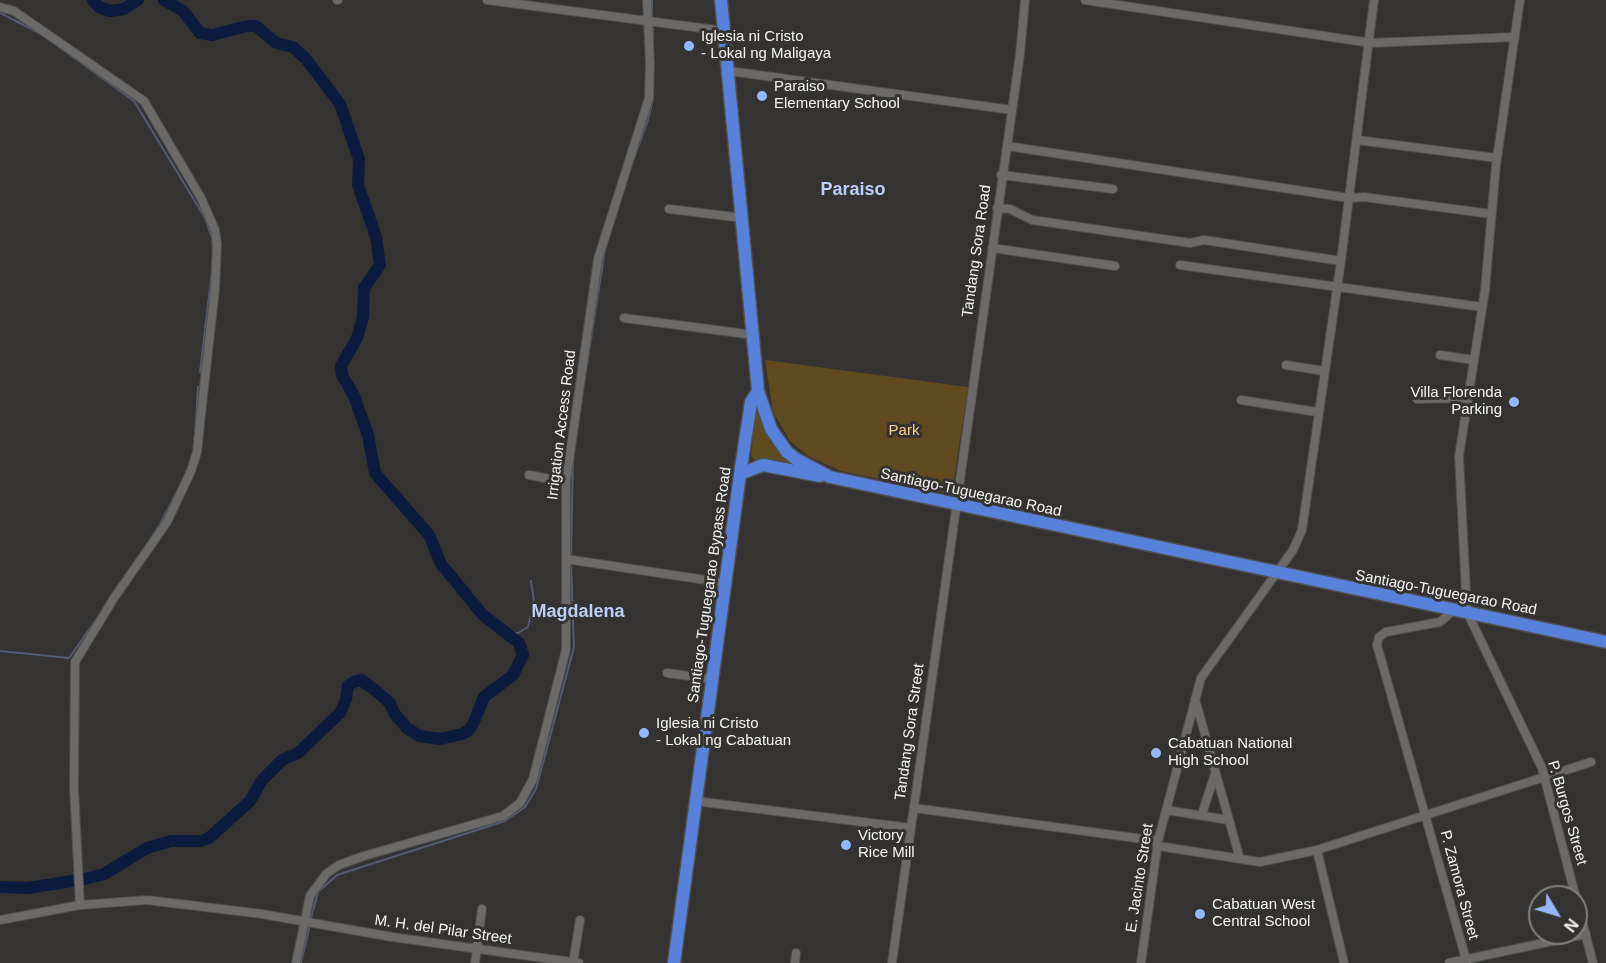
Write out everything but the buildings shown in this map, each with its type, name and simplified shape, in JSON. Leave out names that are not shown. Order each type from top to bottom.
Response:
[{"type":"highway","name":"Santiago-Tuguegarao Road","points":[[721,0],[758,390],[767,422],[782,445],[803,464],[830,477],[955,505],[1606,642]]},
{"type":"highway","name":"Santiago-Tuguegarao Bypass Road","points":[[674,963],[740,474],[751,402],[758,390]]},
{"type":"highway","points":[[740,474],[763,465],[830,477]]},
{"type":"street","points":[[487,0],[724,31]]},
{"type":"street","name":"Irrigation Access Road","points":[[296,963],[304,923],[315,887],[326,874],[339,865],[492,820],[515,808],[525,797],[533,779],[566,650],[566,482],[601,242],[649,98],[647,0]]},
{"type":"street","name":"Tandang Sora Road","points":[[955,505],[1012,110],[1025,0]]},
{"type":"street","points":[[1085,0],[1371,43],[1515,36]]},
{"type":"street","name":"E. Jacinto Street","points":[[1141,963],[1158,844],[1195,697],[1203,674],[1293,550],[1302,530],[1371,43],[1374,0]]},
{"type":"street","points":[[1467,612],[1459,456],[1466,398],[1482,307],[1497,158],[1520,0]]},
{"type":"street","points":[[0,7],[14,12],[144,101],[201,198],[215,230],[217,244],[218,260],[197,452],[191,471],[167,522],[114,598],[75,662],[74,788],[80,905]]},
{"type":"street","points":[[729,70],[1012,110]]},
{"type":"street","points":[[1357,140],[1497,158]]},
{"type":"street","points":[[1007,146],[1349,198],[1364,197],[1491,214]]},
{"type":"street","points":[[1001,175],[1113,189]]},
{"type":"street","points":[[997,208],[1043,222],[1190,243],[1204,240],[1341,261]]},
{"type":"street","points":[[669,209],[743,218]]},
{"type":"street","points":[[992,248],[1114,266]]},
{"type":"street","points":[[1180,265],[1482,307]]},
{"type":"street","points":[[624,318],[754,335]]},
{"type":"street","points":[[1440,355],[1473,360]]},
{"type":"street","points":[[1286,366],[1324,371]]},
{"type":"street","points":[[1417,399],[1466,398]]},
{"type":"street","points":[[1241,400],[1317,412]]},
{"type":"street","points":[[529,475],[566,482]]},
{"type":"street","name":"Tandang Sora Street","points":[[892,963],[955,505]]},
{"type":"street","points":[[566,559],[726,583]]},
{"type":"street","name":"P. Zamora Street","points":[[1454,610],[1440,622],[1386,632],[1379,637],[1377,645],[1466,961]]},
{"type":"street","name":"P. Burgos Street","points":[[1467,612],[1545,777],[1573,885]]},
{"type":"street","points":[[667,673],[712,679]]},
{"type":"street","points":[[1195,697],[1240,859]]},
{"type":"street","points":[[914,808],[1158,844],[1260,862],[1317,850],[1591,762]]},
{"type":"street","points":[[1202,814],[1215,772]]},
{"type":"street","points":[[695,801],[911,828]]},
{"type":"street","points":[[1166,810],[1229,820]]},
{"type":"street","points":[[1317,850],[1344,963]]},
{"type":"street","name":"M. H. del Pilar Street","points":[[0,920],[80,905],[147,900],[262,914],[304,923],[575,963]]},
{"type":"street","points":[[475,963],[482,909]]},
{"type":"street","points":[[575,963],[580,920]]},
{"type":"street","name":"P. Burgos Street","points":[[1588,942],[1593,963]]},
{"type":"street","points":[[1449,963],[1537,945]]},
{"type":"street","points":[[795,963],[796,953]]},
{"type":"green space","name":"Park","points":[[765,360],[968,387],[952,494],[841,471],[808,456],[790,441],[773,412]]},
{"type":"green space","points":[[757,404],[770,442],[792,464],[755,460],[751,456]]},
{"type":"waterway","points":[[93,0],[99,7],[110,11],[124,9],[138,0]]},
{"type":"waterway","points":[[0,887],[28,888],[85,879],[104,874],[147,848],[171,841],[201,841],[209,838],[250,801],[262,780],[282,760],[298,753],[340,713],[348,686],[354,682],[361,680],[375,690],[390,703],[394,713],[407,728],[419,736],[440,739],[462,734],[473,724],[484,697],[513,675],[523,655],[519,643],[483,615],[441,564],[429,535],[375,473],[368,435],[354,396],[342,375],[341,366],[357,338],[363,317],[364,288],[380,265],[376,237],[358,185],[359,159],[340,104],[306,59],[293,47],[276,43],[256,26],[247,26],[212,35],[200,33],[183,11],[164,0]]},
{"type":"waterway","points":[[652,0],[652,17]]},
{"type":"waterway","points":[[0,13],[41,34],[134,101],[205,218],[212,238],[213,253]]},
{"type":"waterway","points":[[633,161],[653,99],[653,29]]},
{"type":"waterway","points":[[614,221],[618,209]]},
{"type":"waterway","points":[[587,365],[605,249]]},
{"type":"waterway","points":[[200,372],[213,262]]},
{"type":"waterway","points":[[194,448],[198,387]]},
{"type":"waterway","points":[[571,557],[573,459]]},
{"type":"waterway","points":[[145,547],[159,526],[186,474]]},
{"type":"waterway","points":[[311,918],[318,892],[337,875],[505,821],[525,807],[536,789],[574,647],[571,562]]},
{"type":"waterway","points":[[506,633],[518,633],[528,627],[534,601],[531,581]]},
{"type":"waterway","points":[[0,651],[69,658],[98,617]]},
{"type":"waterway","points":[[301,963],[309,928]]},
{"type":"place","name":"Iglesia ni Cristo - Lokal ng Maligaya","points":[[689,46]]},
{"type":"place","name":"Paraiso Elementary School","points":[[762,96]]},
{"type":"place","name":"Villa Florenda Parking","points":[[1514,402]]},
{"type":"place","name":"Iglesia ni Cristo - Lokal ng Cabatuan","points":[[644,733]]},
{"type":"place","name":"Cabatuan National High School","points":[[1156,753]]},
{"type":"place","name":"Victory Rice Mill","points":[[846,845]]},
{"type":"place","name":"Cabatuan West Central School","points":[[1200,914]]},
{"type":"district","name":"Paraiso","points":[[853,190]]},
{"type":"district","name":"Magdalena","points":[[578,612]]}]
